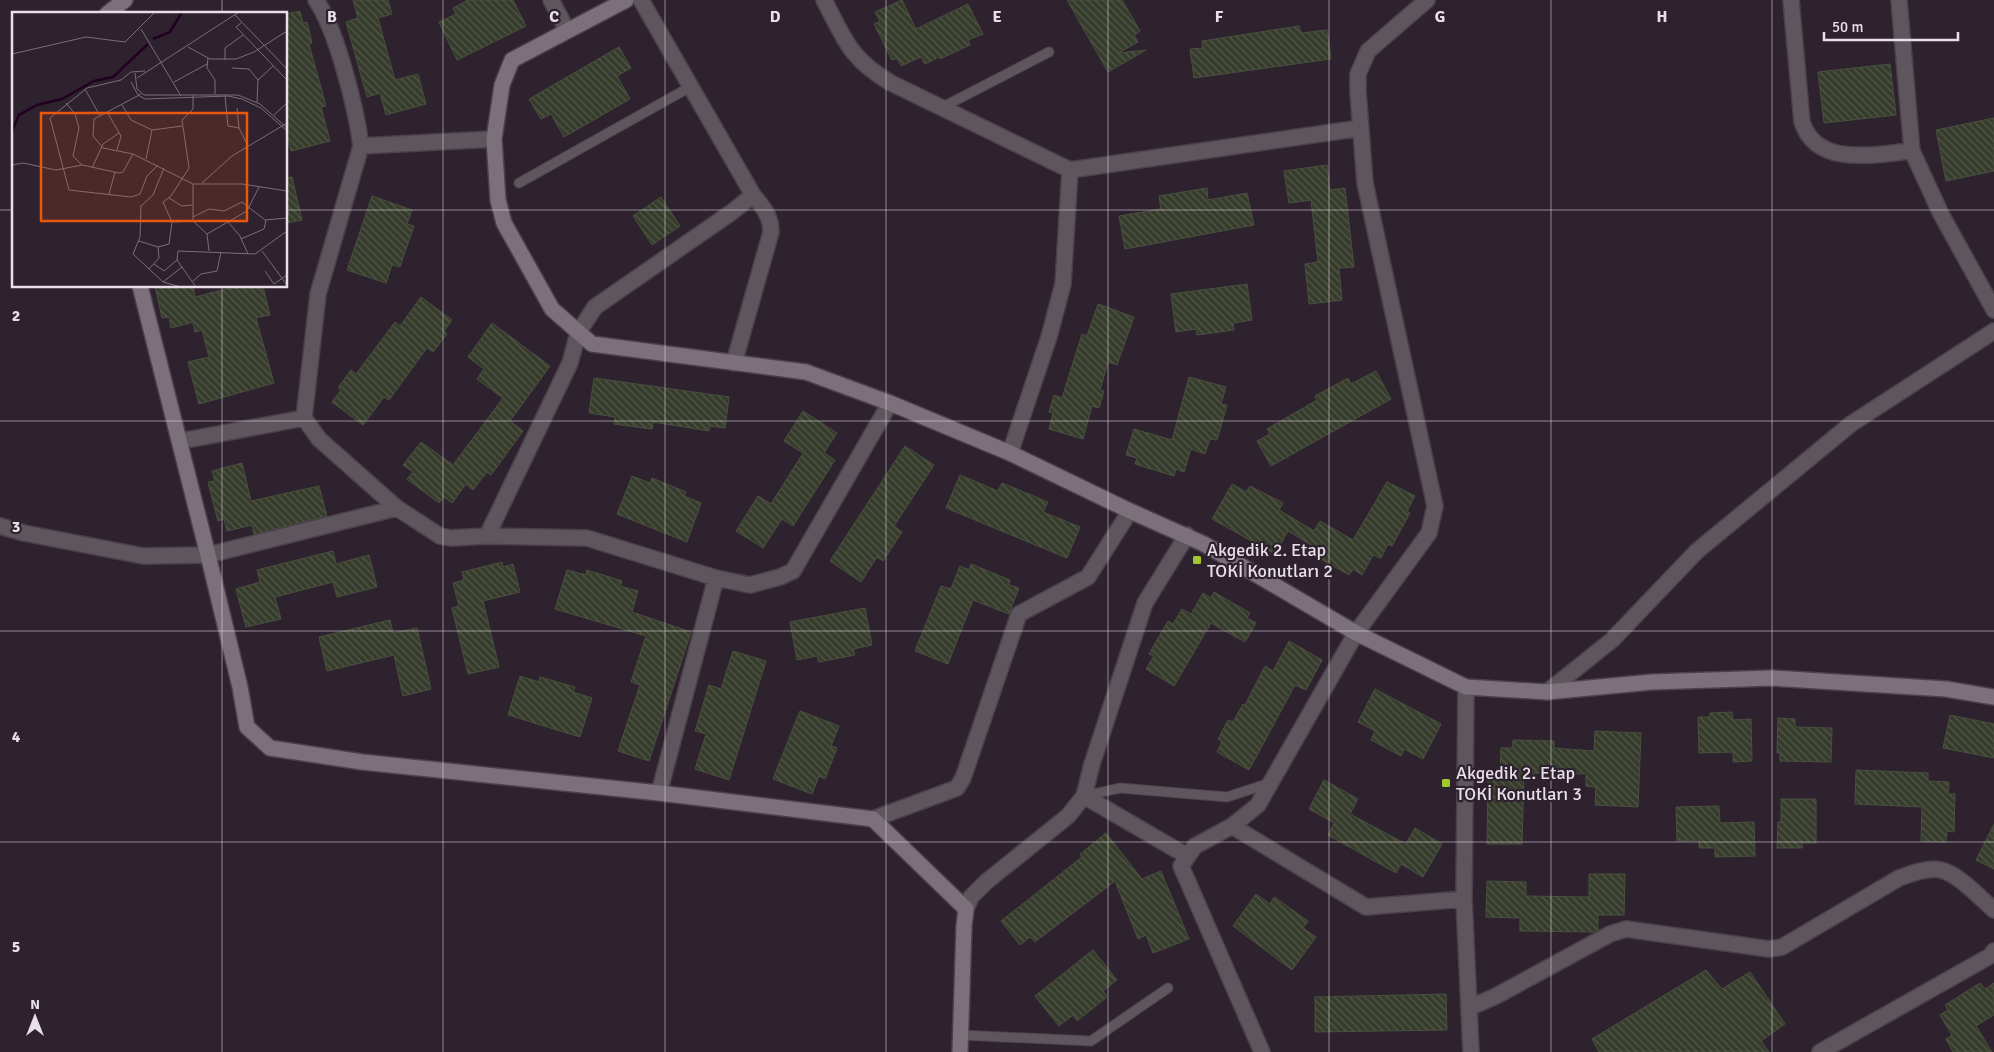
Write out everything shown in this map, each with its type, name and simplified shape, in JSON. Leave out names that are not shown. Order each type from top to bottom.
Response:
[{"type":"street","points":[[110,12],[125,0]]},
{"type":"street","points":[[316,0],[329,24],[358,125],[361,146],[318,294],[304,418],[318,439],[397,508],[440,536],[451,538],[487,536],[587,538],[716,578],[750,584],[780,577],[793,571],[890,403]]},
{"type":"street","points":[[551,0],[567,30]]},
{"type":"street","points":[[626,0],[512,60],[502,85],[494,139],[498,200],[504,223],[552,309],[592,344],[806,372],[890,403],[1010,453],[1130,511],[1187,535],[1244,565],[1356,633],[1466,687],[1548,692],[1652,682],[1772,678],[1946,689],[1994,697]]},
{"type":"street","points":[[641,0],[753,195],[768,214],[770,232],[734,362]]},
{"type":"street","points":[[824,0],[852,54],[869,71],[1070,170],[1361,128]]},
{"type":"street","points":[[1262,1052],[1181,866],[1196,846],[1232,826],[1258,805],[1356,633],[1429,533],[1435,506],[1365,183],[1358,74],[1368,51],[1427,0]]},
{"type":"street","points":[[1791,0],[1802,122],[1806,133],[1816,145],[1842,155],[1912,152]]},
{"type":"street","points":[[1899,0],[1912,152],[1937,206],[1994,310]]},
{"type":"street","points":[[361,146],[494,139]]},
{"type":"street","points":[[1010,453],[1049,337],[1063,284],[1070,170]]},
{"type":"street","points":[[487,536],[570,363],[578,333],[595,307],[732,212],[753,195]]},
{"type":"street","points":[[141,288],[181,441],[240,687],[247,727],[270,748],[362,762],[659,793],[873,819],[957,788],[963,778],[1019,614],[1088,577],[1130,511]]},
{"type":"street","points":[[1548,692],[1612,640],[1698,551],[1851,424],[1994,331]]},
{"type":"street","points":[[181,441],[304,418]]},
{"type":"street","points":[[0,526],[24,533],[143,556],[208,555],[397,508]]},
{"type":"street","points":[[960,1052],[964,926],[966,909],[971,897],[986,882],[1068,816],[1084,796],[1092,764],[1145,603],[1187,535]]},
{"type":"street","points":[[659,793],[716,578]]},
{"type":"street","points":[[1466,687],[1464,900],[1471,1007],[1471,1052]]},
{"type":"street","points":[[1084,796],[1187,856]]},
{"type":"street","points":[[873,819],[966,909]]},
{"type":"street","points":[[1232,826],[1366,907],[1464,900]]},
{"type":"street","points":[[1471,1007],[1610,934],[1626,929],[1769,949],[1782,946],[1899,878],[1915,872],[1940,870],[1959,880],[1994,910]]},
{"type":"street","points":[[1820,1052],[1990,956],[1994,951]]},
{"type":"lane","points":[[941,108],[1049,52]]},
{"type":"lane","points":[[519,183],[690,87]]},
{"type":"lane","points":[[1084,796],[1120,788],[1227,797],[1271,782]]},
{"type":"lane","points":[[960,1035],[1091,1041],[1168,988]]},
{"type":"building","points":[[353,0],[388,0],[392,14],[378,18],[395,80],[418,74],[426,104],[386,115],[380,93],[367,97],[346,22],[358,18]]},
{"type":"building","points":[[468,0],[513,0],[526,26],[457,60],[439,22],[456,14],[453,8]]},
{"type":"building","points":[[902,0],[916,29],[968,4],[983,34],[968,40],[970,45],[940,59],[939,57],[925,64],[921,57],[901,66],[897,58],[892,60],[874,24],[880,21],[875,12]]},
{"type":"building","points":[[1067,0],[1122,0],[1140,31],[1134,35],[1138,42],[1118,53],[1146,50],[1108,72]]},
{"type":"building","points":[[300,11],[303,23],[307,22],[312,43],[309,44],[326,106],[321,107],[330,141],[291,151],[288,141],[288,14]]},
{"type":"building","points":[[1299,26],[1301,33],[1327,30],[1331,59],[1194,78],[1190,49],[1203,48],[1202,41]]},
{"type":"building","points":[[619,47],[631,68],[617,76],[630,99],[564,137],[551,114],[541,119],[529,99]]},
{"type":"building","points":[[1890,64],[1896,115],[1824,123],[1818,72]]},
{"type":"building","points":[[1994,118],[1994,171],[1946,181],[1936,130]]},
{"type":"building","points":[[1327,165],[1330,190],[1345,188],[1354,267],[1339,268],[1342,300],[1309,304],[1305,264],[1318,262],[1311,200],[1289,203],[1284,171]]},
{"type":"building","points":[[292,177],[302,220],[288,223],[288,178]]},
{"type":"building","points":[[1207,188],[1208,200],[1247,193],[1254,225],[1125,249],[1119,216],[1161,209],[1159,196]]},
{"type":"building","points":[[372,196],[412,210],[407,224],[414,226],[400,267],[392,265],[386,283],[347,270]]},
{"type":"building","points":[[661,197],[680,226],[652,245],[633,216]]},
{"type":"building","points":[[1247,284],[1252,320],[1233,323],[1234,330],[1197,335],[1196,329],[1176,332],[1171,294]]},
{"type":"building","points":[[155,288],[193,288],[195,297],[230,288],[263,288],[270,315],[256,318],[274,383],[199,404],[188,362],[209,357],[202,330],[195,332],[193,322],[171,328],[169,317],[162,318]]},
{"type":"building","points":[[421,297],[452,320],[444,331],[447,334],[433,352],[427,348],[389,400],[384,397],[363,425],[332,402],[341,390],[338,388],[351,370],[356,374],[395,322],[400,326]]},
{"type":"building","points":[[1098,304],[1134,317],[1117,365],[1108,362],[1100,390],[1104,391],[1099,408],[1092,406],[1083,439],[1049,429],[1053,413],[1049,412],[1054,395],[1062,398],[1082,334],[1087,336]]},
{"type":"building","points":[[492,323],[550,366],[510,421],[523,431],[491,475],[487,472],[473,490],[466,484],[452,503],[444,497],[439,503],[407,479],[413,472],[403,465],[421,442],[453,465],[503,398],[477,379],[484,369],[468,357]]},
{"type":"building","points":[[1376,371],[1391,399],[1271,466],[1257,441],[1270,434],[1267,429],[1317,400],[1315,396],[1348,378],[1351,384]]},
{"type":"building","points":[[1189,377],[1226,387],[1221,404],[1227,405],[1217,440],[1210,439],[1205,454],[1191,449],[1184,472],[1176,469],[1174,476],[1135,464],[1137,458],[1126,455],[1134,429],[1172,440]]},
{"type":"building","points":[[594,378],[729,397],[725,428],[710,426],[709,431],[653,422],[652,429],[614,424],[615,417],[589,413]]},
{"type":"building","points":[[803,411],[837,433],[824,453],[835,460],[793,526],[782,519],[763,548],[736,531],[758,496],[771,504],[803,453],[784,441]]},
{"type":"building","points":[[905,446],[934,465],[894,526],[902,532],[883,561],[877,557],[861,582],[830,561]]},
{"type":"building","points":[[242,463],[251,501],[319,486],[327,516],[254,534],[252,525],[227,531],[224,519],[218,521],[208,482],[215,481],[212,471]]},
{"type":"building","points":[[960,475],[998,491],[1002,483],[1048,502],[1043,512],[1080,527],[1067,558],[946,508]]},
{"type":"building","points":[[632,476],[650,483],[652,478],[686,492],[684,496],[701,503],[687,542],[617,514]]},
{"type":"building","points":[[1387,482],[1415,496],[1407,511],[1410,513],[1392,546],[1388,544],[1381,558],[1373,555],[1362,575],[1353,569],[1349,575],[1312,554],[1316,548],[1288,531],[1275,554],[1212,519],[1232,484],[1246,492],[1250,486],[1283,503],[1279,510],[1314,531],[1320,521],[1353,540]]},
{"type":"building","points":[[333,551],[336,564],[369,555],[377,587],[337,597],[333,582],[275,597],[281,619],[246,627],[236,589],[260,582],[257,570]]},
{"type":"building","points":[[502,562],[503,567],[513,564],[520,592],[483,601],[499,667],[468,674],[452,608],[459,606],[453,583],[464,580],[462,572]]},
{"type":"building","points":[[971,564],[1010,580],[1009,585],[1019,588],[1009,614],[973,600],[948,664],[915,651],[941,586],[951,589],[960,566],[969,570]]},
{"type":"building","points":[[567,570],[586,575],[587,570],[622,581],[620,586],[638,591],[632,612],[691,632],[649,761],[618,751],[640,685],[631,682],[646,636],[555,609]]},
{"type":"building","points":[[1214,592],[1250,613],[1247,618],[1256,623],[1245,642],[1211,623],[1174,686],[1146,669],[1154,656],[1149,654],[1168,621],[1173,624],[1182,609],[1191,614],[1203,593],[1211,598]]},
{"type":"building","points":[[865,608],[872,645],[853,649],[855,655],[819,662],[817,656],[797,660],[790,622]]},
{"type":"building","points":[[390,620],[393,633],[417,628],[431,689],[403,696],[394,655],[327,671],[319,637]]},
{"type":"building","points":[[1289,641],[1322,660],[1306,690],[1295,685],[1249,770],[1217,752],[1222,741],[1218,739],[1228,720],[1233,722],[1243,704],[1245,705],[1265,666],[1273,671]]},
{"type":"building","points":[[733,651],[766,661],[729,780],[695,769],[706,734],[695,731],[709,685],[721,689]]},
{"type":"building","points":[[520,676],[539,682],[540,677],[575,687],[573,692],[592,698],[580,737],[508,715]]},
{"type":"building","points":[[1375,689],[1441,724],[1423,759],[1404,749],[1401,756],[1371,740],[1375,731],[1358,722]]},
{"type":"building","points":[[800,711],[839,726],[831,746],[837,748],[825,779],[819,776],[812,794],[773,779]]},
{"type":"building","points":[[1732,712],[1733,720],[1751,719],[1752,761],[1733,762],[1733,752],[1699,753],[1698,717],[1710,717],[1710,713]]},
{"type":"building","points":[[1950,715],[1994,724],[1994,758],[1943,748]]},
{"type":"building","points":[[1778,718],[1795,719],[1795,727],[1832,728],[1831,762],[1780,761],[1780,752],[1777,753]]},
{"type":"building","points":[[1595,731],[1641,733],[1638,807],[1595,805],[1596,787],[1586,786],[1586,774],[1524,773],[1522,844],[1487,844],[1488,775],[1500,775],[1501,748],[1512,748],[1513,740],[1554,741],[1554,748],[1594,751]]},
{"type":"building","points":[[1856,770],[1928,773],[1928,781],[1949,782],[1948,794],[1955,794],[1954,832],[1947,831],[1946,842],[1921,841],[1922,807],[1855,804]]},
{"type":"building","points":[[1324,780],[1358,799],[1350,814],[1406,844],[1415,828],[1442,844],[1423,877],[1401,864],[1396,873],[1328,835],[1334,823],[1309,809]]},
{"type":"building","points":[[1781,799],[1816,799],[1816,843],[1802,843],[1802,848],[1777,848],[1778,822],[1781,822]]},
{"type":"building","points":[[1719,806],[1720,823],[1754,822],[1755,856],[1715,857],[1715,848],[1699,848],[1699,840],[1677,841],[1676,807]]},
{"type":"building","points":[[1994,824],[1994,869],[1976,860]]},
{"type":"building","points":[[1106,833],[1142,879],[1161,871],[1189,939],[1153,953],[1146,935],[1138,939],[1115,881],[1035,942],[1030,937],[1020,945],[1001,921],[1082,857],[1080,854]]},
{"type":"building","points":[[1589,874],[1625,874],[1624,915],[1598,915],[1598,930],[1595,932],[1520,931],[1520,918],[1486,917],[1487,881],[1526,882],[1526,896],[1589,897]]},
{"type":"building","points":[[1256,894],[1270,904],[1274,897],[1308,921],[1303,928],[1316,937],[1292,970],[1233,926]]},
{"type":"building","points":[[1093,950],[1117,980],[1103,991],[1107,997],[1077,1021],[1073,1015],[1059,1026],[1035,996]]},
{"type":"building","points":[[1706,970],[1722,989],[1750,972],[1785,1024],[1761,1041],[1769,1052],[1599,1052],[1592,1039]]},
{"type":"building","points":[[1980,983],[1985,989],[1994,983],[1994,1015],[1976,1026],[1992,1052],[1953,1052],[1946,1039],[1952,1035],[1940,1015],[1948,1010],[1945,1005]]},
{"type":"building","points":[[1446,994],[1447,1030],[1315,1032],[1315,997]]},
{"type":"place","name":"Akgedik 2. Etap TOKİ Konutları 2","points":[[1197,560]]},
{"type":"place","name":"Akgedik 2. Etap TOKİ Konutları 3","points":[[1446,783]]}]
